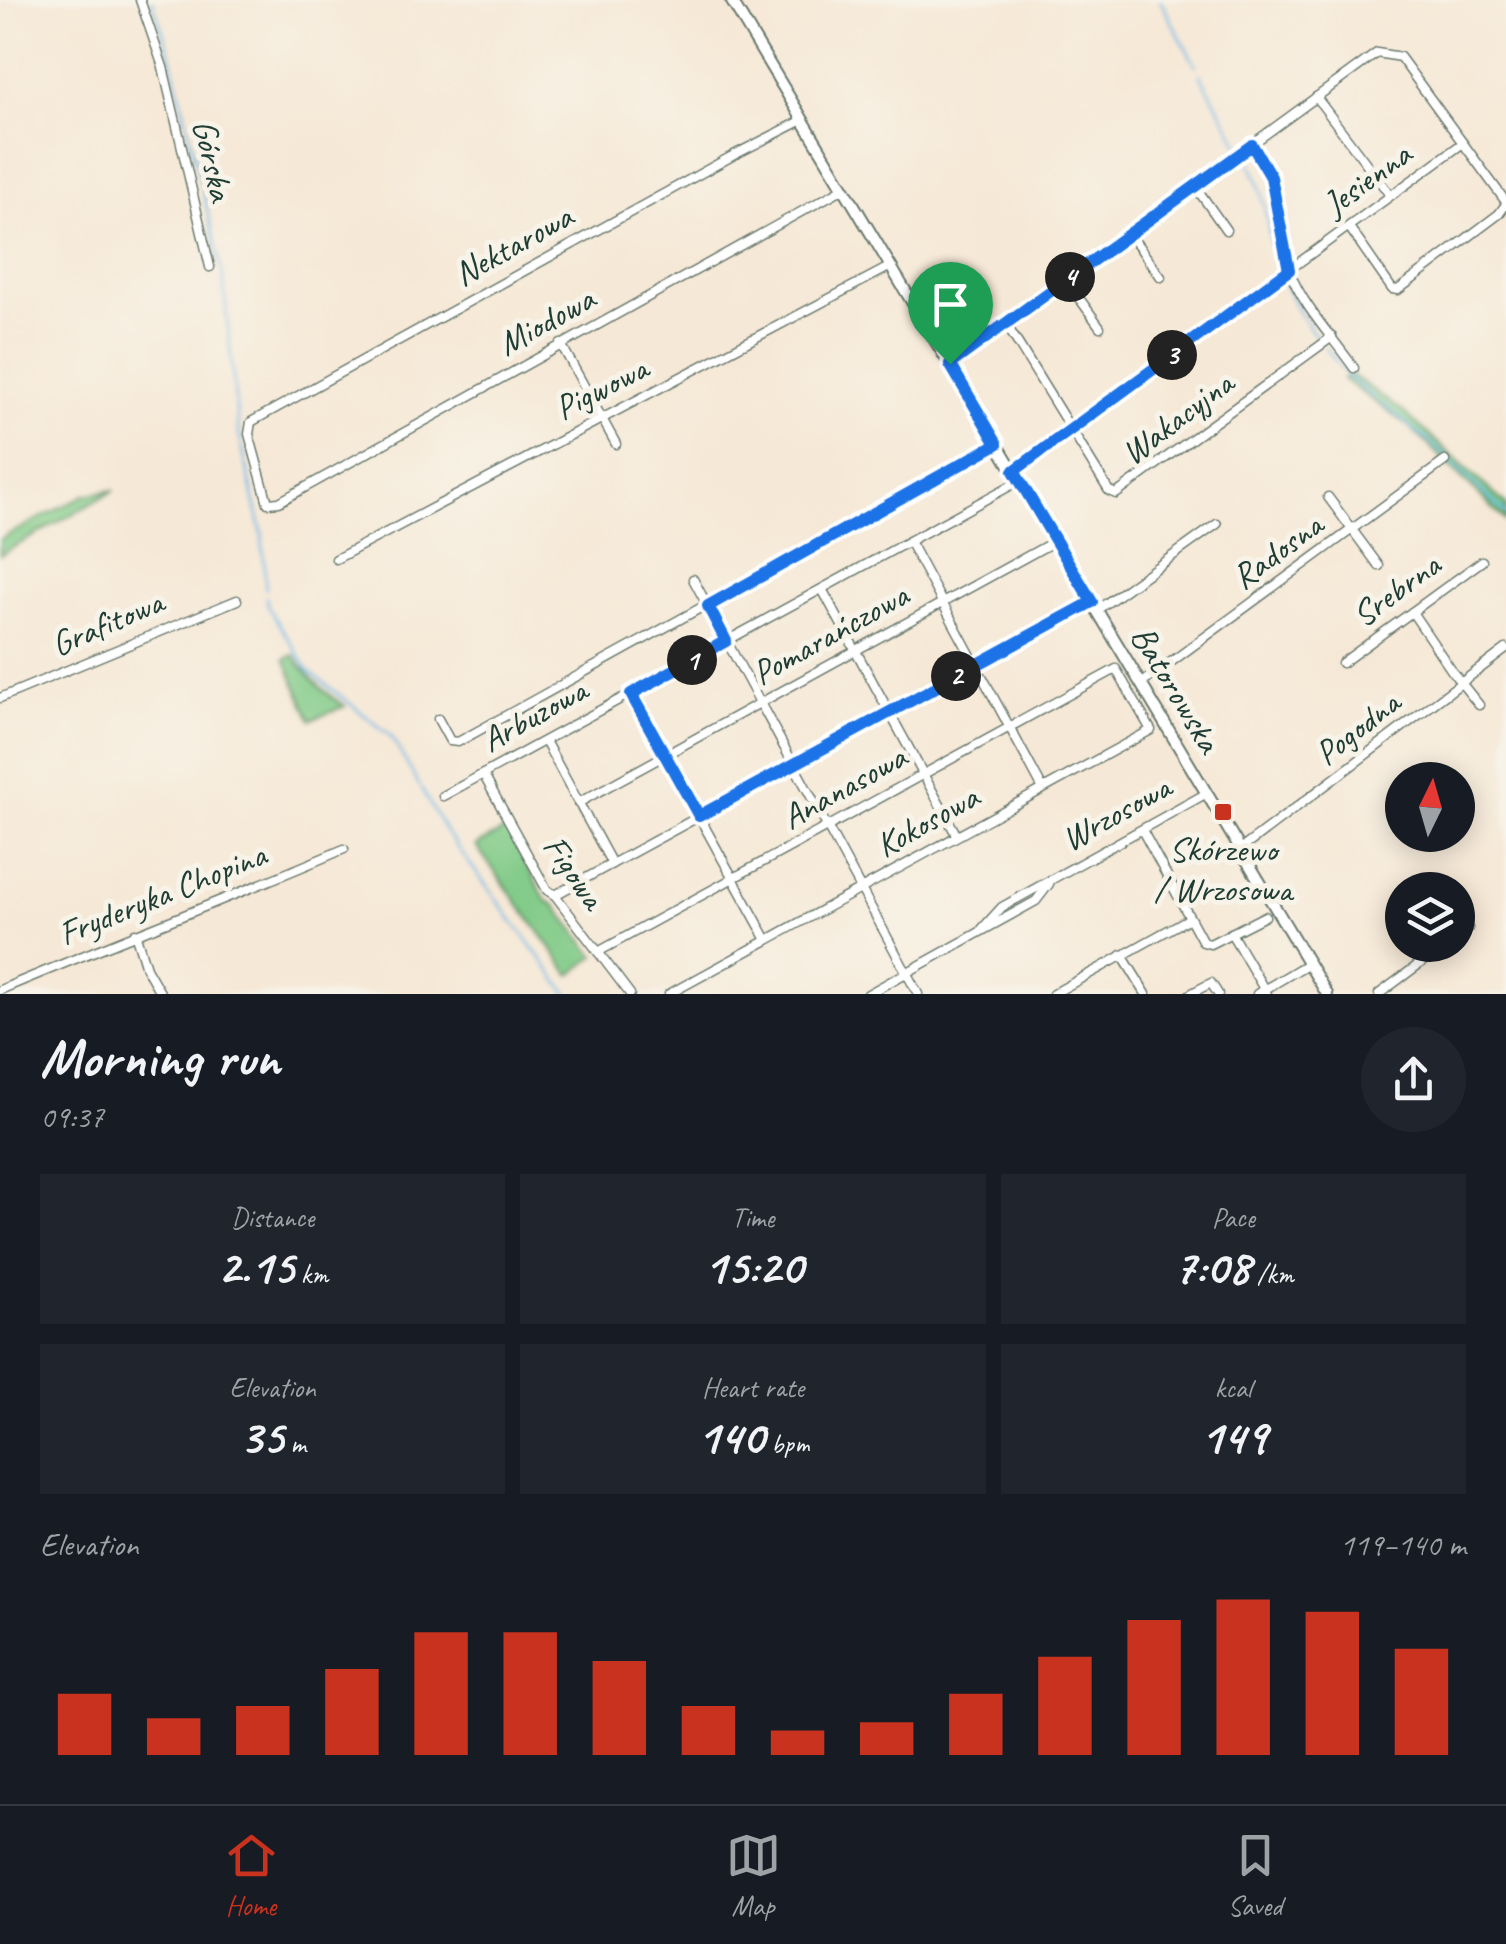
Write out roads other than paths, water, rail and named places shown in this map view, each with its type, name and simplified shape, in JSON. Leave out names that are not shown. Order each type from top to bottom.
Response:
[{"type":"street","name":"Górska","points":[[140,0],[163,67],[210,266]]},
{"type":"street","name":"Batorowska","points":[[732,0],[1328,994]]},
{"type":"street","points":[[950,364],[1373,55],[1396,54],[1506,203],[1499,214],[1398,290],[1392,289],[1348,226]]},
{"type":"street","points":[[1316,97],[1390,195]]},
{"type":"street","name":"Nektarowa","points":[[275,504],[268,502],[258,473],[249,434],[251,422],[734,154],[803,120]]},
{"type":"street","name":"Jesienna","points":[[1016,476],[1072,430],[1462,144]]},
{"type":"street","points":[[1252,145],[1271,177],[1289,270],[1304,300],[1354,368]]},
{"type":"street","points":[[1194,186],[1226,230]]},
{"type":"street","name":"Miodowa","points":[[275,504],[844,188]]},
{"type":"street","points":[[1129,233],[1161,276]]},
{"type":"street","name":"Pigwowa","points":[[336,559],[891,266]]},
{"type":"street","points":[[1066,280],[1100,326]]},
{"type":"street","points":[[1006,324],[1072,430]]},
{"type":"street","name":"Wakacyjna","points":[[1072,430],[1109,491],[1116,494],[1332,338]]},
{"type":"street","points":[[561,344],[616,444]]},
{"type":"street","points":[[438,720],[450,741],[458,742],[997,444]]},
{"type":"street","name":"Radosna","points":[[1141,684],[1444,462]]},
{"type":"street","name":"Arbuzowa","points":[[444,796],[908,541],[1016,476]]},
{"type":"street","points":[[1328,497],[1379,566]]},
{"type":"street","points":[[555,896],[890,712],[1094,606],[1217,524]]},
{"type":"street","points":[[908,541],[1043,788]]},
{"type":"street","name":"Pomarańczowa","points":[[578,802],[1055,541]]},
{"type":"street","name":"Srebrna","points":[[1342,663],[1482,561]]},
{"type":"street","points":[[692,578],[918,994]]},
{"type":"street","points":[[822,589],[957,836]]},
{"type":"street","name":"Grafitowa","points":[[0,698],[236,600]]},
{"type":"street","points":[[1412,612],[1479,705]]},
{"type":"street","name":"Pogodna","points":[[1241,849],[1506,649]]},
{"type":"street","name":"Ananasowa","points":[[598,952],[1116,669]]},
{"type":"street","name":"Kokosowa","points":[[669,994],[1151,730],[1116,669]]},
{"type":"street","points":[[631,694],[766,940]]},
{"type":"street","points":[[545,740],[612,864]]},
{"type":"street","name":"Figowa","points":[[483,774],[548,890],[630,994]]},
{"type":"street","name":"Wrzosowa","points":[[868,994],[1036,901],[1052,880],[1207,793]]},
{"type":"street","points":[[1142,830],[1203,942],[1210,944],[1265,916]]},
{"type":"street","name":"Fryderyka Chopina","points":[[0,990],[344,849]]},
{"type":"street","points":[[1053,994],[1067,991],[1190,918]]},
{"type":"street","points":[[135,933],[146,968],[160,994]]},
{"type":"street","points":[[1231,933],[1263,992],[1309,963]]},
{"type":"street","points":[[1122,955],[1146,994]]},
{"type":"street","points":[[1378,994],[1422,962]]},
{"type":"street","points":[[1190,994],[1211,983],[1218,994]]},
{"type":"waterway","points":[[152,0],[170,53],[223,276],[238,428],[262,534],[266,589]]},
{"type":"waterway","points":[[1160,0],[1196,66]]},
{"type":"waterway","points":[[1200,74],[1241,147]]},
{"type":"waterway","points":[[1245,154],[1259,183],[1279,270]]},
{"type":"waterway","points":[[1284,282],[1319,341]]},
{"type":"waterway","points":[[1326,348],[1348,377],[1375,399]]},
{"type":"waterway","points":[[1380,402],[1445,455]]},
{"type":"waterway","points":[[1448,459],[1506,514]]},
{"type":"waterway","points":[[266,597],[268,607],[309,671],[391,736],[445,831],[568,994]]},
{"type":"place","name":"Skórzewo / Wrzosowa","points":[[1223,812]]}]
